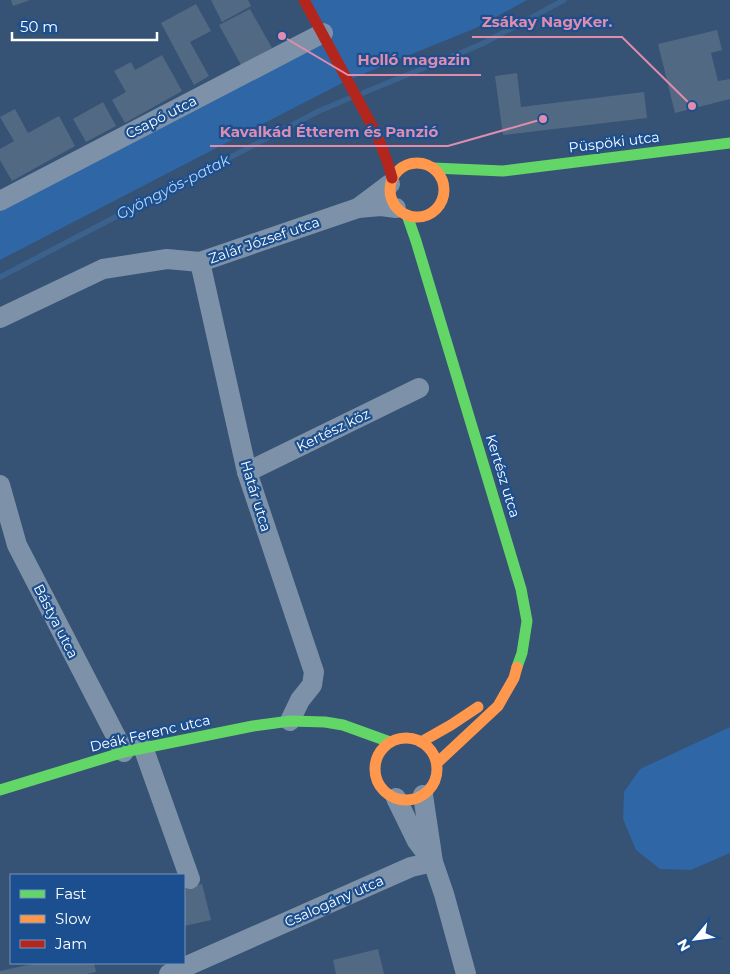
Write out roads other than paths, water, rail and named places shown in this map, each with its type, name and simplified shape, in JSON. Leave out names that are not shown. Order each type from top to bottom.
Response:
[{"type":"street","points":[[304,0],[377,135],[388,161],[392,200],[401,212]]},
{"type":"street","name":"Csapó utca","points":[[0,201],[323,33]]},
{"type":"street","points":[[377,135],[390,143]]},
{"type":"street","name":"Püspöki utca","points":[[503,171],[730,143]]},
{"type":"street","points":[[404,152],[419,162],[433,168],[443,180],[445,187],[444,195],[431,218],[430,228]]},
{"type":"street","points":[[358,208],[391,181],[397,171],[403,166],[419,162]]},
{"type":"street","points":[[433,168],[503,171]]},
{"type":"street","points":[[478,181],[503,171]]},
{"type":"street","points":[[358,208],[381,206],[414,218],[421,217],[438,207],[455,192]]},
{"type":"street","name":"Zalár József utca","points":[[0,318],[103,269],[167,259],[200,262],[358,208]]},
{"type":"street","name":"Kertész utca","points":[[401,212],[429,285],[521,589],[527,621],[522,653],[514,678],[498,706],[437,763]]},
{"type":"street","points":[[429,248],[429,285]]},
{"type":"street","name":"Határ utca","points":[[200,262],[247,472],[314,672],[312,685],[300,700],[290,721]]},
{"type":"street","name":"Kertész köz","points":[[247,472],[419,388]]},
{"type":"street","name":"Bástya utca","points":[[0,486],[17,545],[133,750],[190,879]]},
{"type":"street","points":[[421,742],[482,704],[514,678]]},
{"type":"street","name":"Deák Ferenc utca","points":[[0,790],[133,750],[253,726],[290,721],[310,721]]},
{"type":"street","points":[[310,721],[342,725],[390,742]]},
{"type":"street","points":[[310,721],[336,734]]},
{"type":"street","points":[[399,738],[409,738],[421,742],[427,746],[437,763],[435,781],[423,795],[414,799],[396,798],[380,786],[371,761],[377,757],[382,748],[399,738]]},
{"type":"street","points":[[423,795],[432,862],[444,894],[466,974]]},
{"type":"street","points":[[396,798],[417,841],[432,862]]},
{"type":"street","name":"Csalogány utca","points":[[169,974],[411,867],[432,862]]},
{"type":"waterway","name":"Gyöngyös-patak","points":[[363,93],[482,44],[564,0]]},
{"type":"waterway","name":"Gyöngyös-patak","points":[[0,277],[319,111],[350,98]]},
{"type":"place","name":"Holló magazin","points":[[282,36]]},
{"type":"place","name":"Zsákay NagyKer.","points":[[692,106]]},
{"type":"place","name":"Kavalkád Étterem és Panzió","points":[[543,119]]}]
